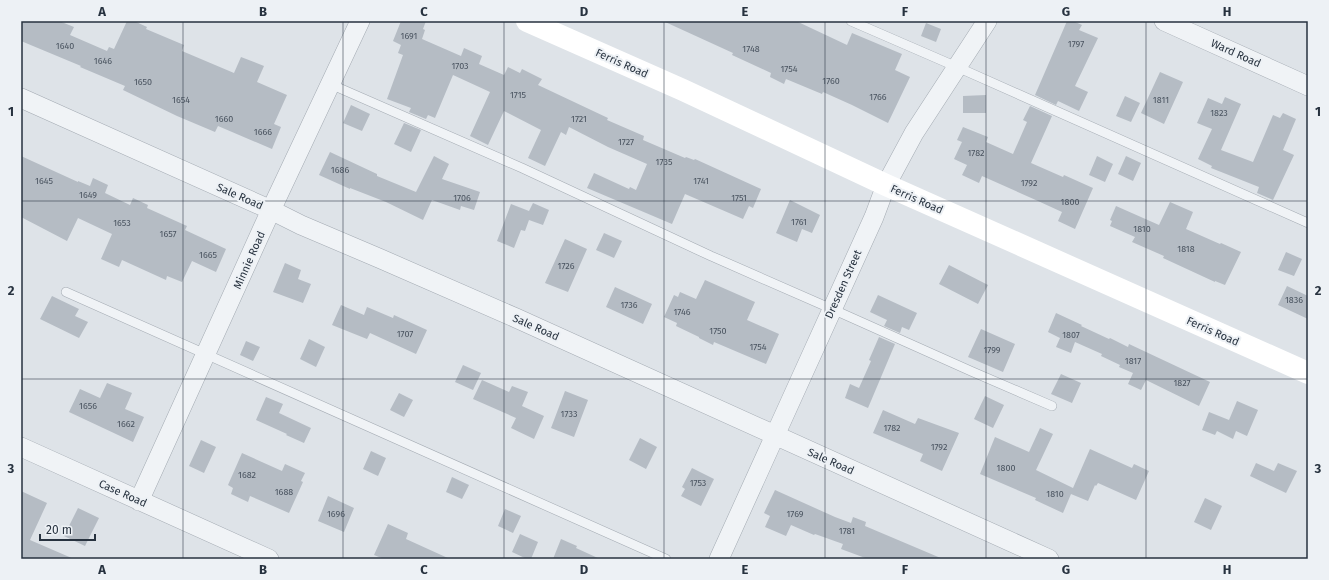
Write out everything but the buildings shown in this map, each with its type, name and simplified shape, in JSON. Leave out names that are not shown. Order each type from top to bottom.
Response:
[{"type":"main road","name":"Ferris Road","points":[[527,21],[684,90],[886,185],[1308,373]]},
{"type":"street","name":"Minnie Road","points":[[139,501],[271,210],[360,21]]},
{"type":"street","name":"Dresden Street","points":[[719,559],[874,216],[886,185],[914,133],[988,21]]},
{"type":"street","name":"Ward Road","points":[[1164,21],[1308,86]]},
{"type":"street","name":"Sale Road","points":[[21,98],[271,210],[301,225],[516,318],[1049,559]]},
{"type":"street","name":"Case Road","points":[[21,447],[269,559]]},
{"type":"lane","points":[[851,21],[1308,223]]},
{"type":"lane","points":[[330,84],[522,168],[711,256],[1052,406]]},
{"type":"lane","points":[[66,292],[666,559]]}]
